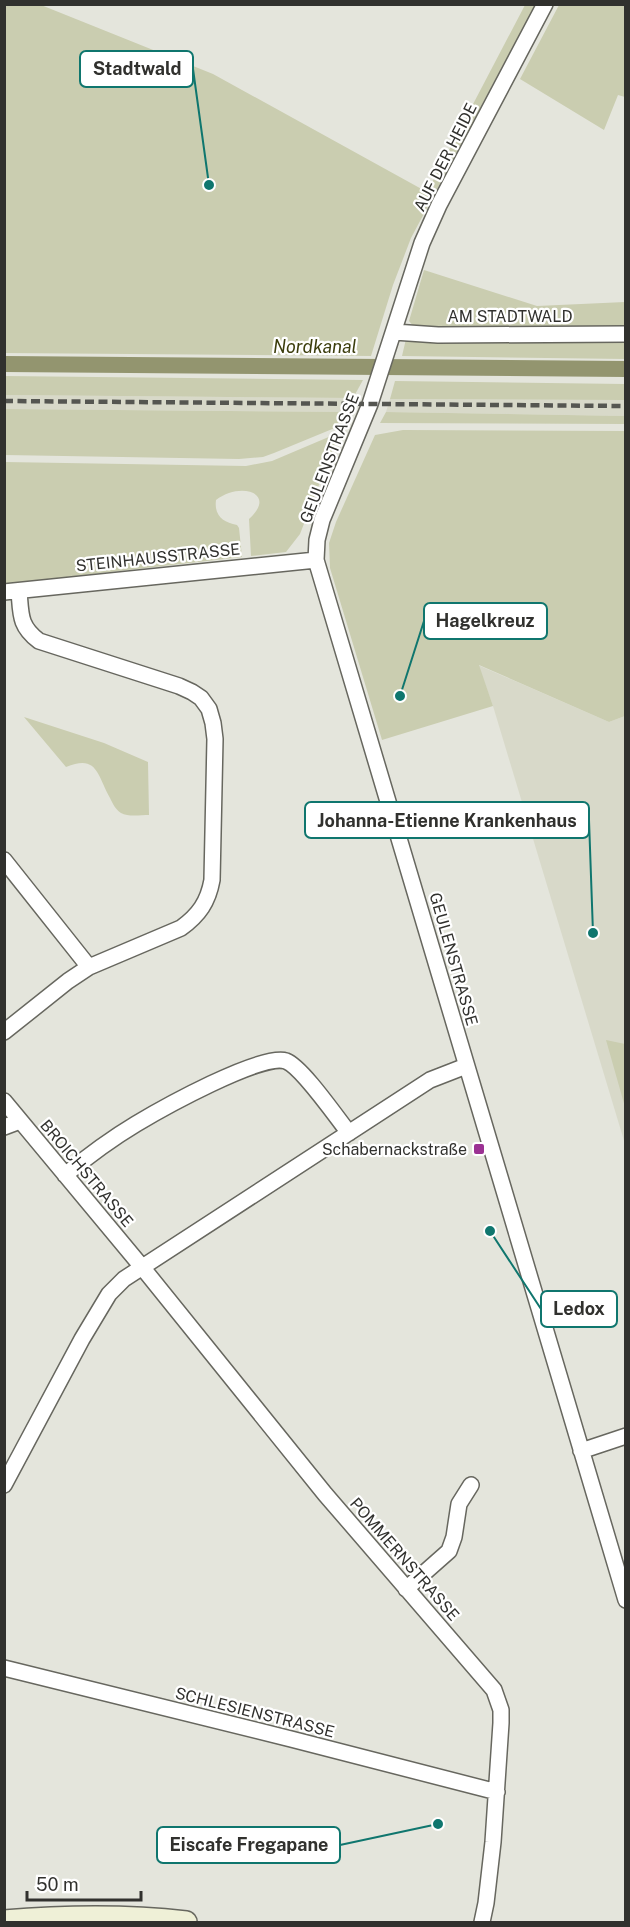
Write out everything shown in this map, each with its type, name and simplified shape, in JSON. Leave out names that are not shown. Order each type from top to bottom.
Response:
[{"type":"main road","points":[[4,1921],[63,1916],[186,1923]]},
{"type":"street","name":"AUF DER HEIDE","points":[[394,332],[419,253],[439,206],[545,4]]},
{"type":"street","name":"AM STADTWALD","points":[[394,332],[438,335],[626,334]]},
{"type":"street","name":"GEULENSTRASSE","points":[[394,332],[360,429],[322,520],[317,540],[316,560],[626,1600]]},
{"type":"street","name":"STEINHAUSSTRASSE","points":[[12,591],[316,560]]},
{"type":"street","points":[[4,1032],[89,967],[181,928],[194,919],[204,907],[212,880],[215,739],[209,709],[201,699],[180,686],[39,641],[28,633],[12,591]]},
{"type":"street","points":[[4,860],[89,967]]},
{"type":"street","points":[[65,1175],[99,1148],[167,1106],[234,1074],[276,1060],[286,1061],[300,1071],[349,1133]]},
{"type":"street","points":[[5,1484],[82,1339],[109,1294],[124,1279],[430,1080],[466,1066]]},
{"type":"street","name":"BROICHSTRASSE","points":[[4,1101],[142,1267]]},
{"type":"street","points":[[4,1127],[20,1121]]},
{"type":"street","name":"POMMERNSTRASSE","points":[[142,1267],[325,1494],[494,1690],[501,1717],[497,1792],[482,1923]]},
{"type":"street","points":[[581,1450],[626,1436]]},
{"type":"street","points":[[406,1589],[449,1551],[454,1537],[459,1504],[471,1485]]},
{"type":"street","name":"SCHLESIENSTRASSE","points":[[4,1668],[497,1792]]},
{"type":"shaded area","points":[[5,395],[353,398],[347,412],[5,409]]},
{"type":"shaded area","points":[[390,399],[626,400],[625,416],[386,412]]},
{"type":"shaded area","points":[[478,665],[609,722],[625,716],[625,1144],[493,706]]},
{"type":"green space","points":[[5,4],[41,5],[213,74],[427,192],[525,5],[535,5],[411,238],[393,285],[371,356],[5,353]]},
{"type":"green space","points":[[559,5],[625,5],[625,97],[618,95],[604,130],[520,79]]},
{"type":"green space","points":[[424,270],[537,306],[625,302],[625,329],[415,328],[409,321]]},
{"type":"green space","points":[[406,339],[625,339],[625,359],[402,356]]},
{"type":"green space","points":[[5,376],[363,380],[353,398],[5,395]]},
{"type":"green space","points":[[395,381],[625,384],[625,400],[390,399]]},
{"type":"green space","points":[[5,409],[347,412],[342,425],[263,457],[239,459],[5,455]]},
{"type":"green space","points":[[386,412],[625,416],[625,424],[380,423]]},
{"type":"green space","points":[[403,430],[625,431],[625,716],[609,722],[479,665],[493,706],[382,740],[330,568],[329,543],[375,435]]},
{"type":"green space","points":[[331,436],[338,436],[300,534],[286,552],[251,556],[249,519],[257,510],[258,497],[245,491],[235,491],[216,500],[216,510],[220,517],[239,528],[242,557],[5,584],[5,462],[246,466],[272,461]]},
{"type":"green space","points":[[24,717],[104,743],[148,762],[149,815],[134,816],[121,813],[113,804],[95,769],[84,763],[66,767]]},
{"type":"green space","points":[[606,1040],[625,1044],[625,1107]]},
{"type":"waterway","name":"Nordkanal","points":[[4,364],[626,369]]},
{"type":"railway","points":[[4,401],[626,406]]},
{"type":"place","name":"Stadtwald","points":[[209,185]]},
{"type":"place","name":"Hagelkreuz","points":[[400,696]]},
{"type":"place","name":"Johanna-Etienne Krankenhaus","points":[[593,933]]},
{"type":"place","name":"Schabernackstraße","points":[[479,1149]]},
{"type":"place","name":"Ledox","points":[[490,1231]]},
{"type":"place","name":"Eiscafe Fregapane","points":[[438,1824]]}]
